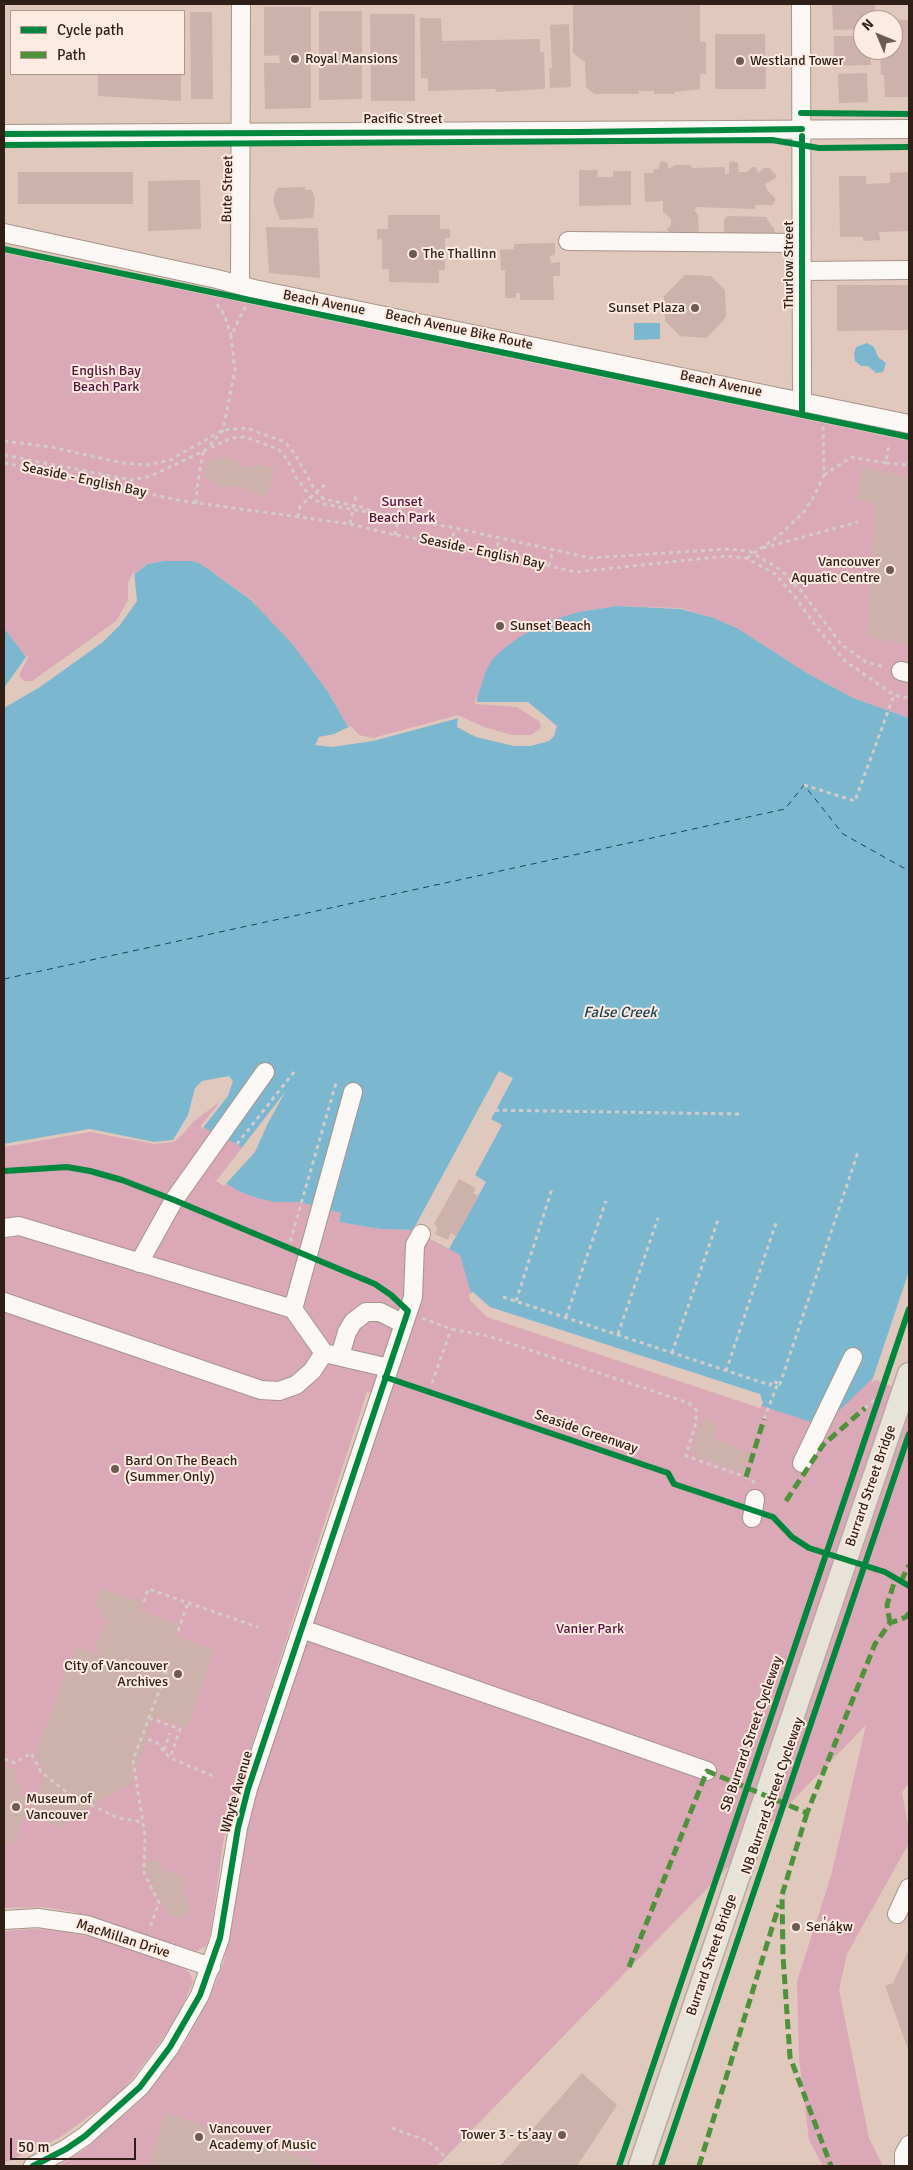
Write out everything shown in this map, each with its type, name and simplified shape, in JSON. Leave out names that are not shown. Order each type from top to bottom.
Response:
[{"type":"main road","name":"Burrard Street Bridge","points":[[640,2166],[909,1374]]},
{"type":"street","name":"Bute Street","points":[[241,4],[243,296]]},
{"type":"street","name":"Thurlow Street","points":[[801,4],[802,407]]},
{"type":"street","name":"Pacific Street","points":[[4,134],[909,129]]},
{"type":"street","name":"Beach Avenue","points":[[4,234],[243,296],[254,289],[802,407],[909,424]]},
{"type":"street","points":[[568,241],[802,243]]},
{"type":"street","points":[[802,271],[909,270]]},
{"type":"street","points":[[139,1263],[174,1200],[265,1072]]},
{"type":"street","points":[[292,1309],[353,1092]]},
{"type":"street","points":[[4,1228],[19,1226],[292,1309],[332,1354],[389,1368]]},
{"type":"street","name":"Whyte Avenue","points":[[33,2166],[66,2150],[85,2136],[140,2086],[160,2062],[200,1995],[220,1938],[238,1828],[248,1789],[413,1297],[415,1245],[421,1234]]},
{"type":"street","points":[[4,1302],[261,1390],[279,1391],[296,1385],[332,1354],[353,1322],[366,1312],[380,1312],[406,1317]]},
{"type":"street","points":[[802,1463],[853,1357]]},
{"type":"street","points":[[752,1518],[756,1493]]},
{"type":"street","points":[[302,1629],[707,1771]]},
{"type":"street","points":[[897,1914],[909,1888]]},
{"type":"street","name":"MacMillan Drive","points":[[4,1920],[38,1918],[59,1920],[104,1930],[211,1967]]},
{"type":"street","points":[[904,2166],[904,2154],[909,2145]]},
{"type":"path","points":[[231,336],[243,296]]},
{"type":"path","points":[[196,503],[203,453],[222,430],[235,370],[231,336],[224,314],[216,304]]},
{"type":"path","points":[[802,407],[832,420]]},
{"type":"path","points":[[746,558],[777,537],[803,513],[814,496],[824,475],[823,424]]},
{"type":"path","points":[[4,441],[51,448],[123,463],[147,465],[170,460],[222,430],[247,428],[284,442],[295,454],[316,492],[324,498],[366,508],[370,511],[591,558],[726,549],[748,551],[755,553],[781,570],[792,581],[841,644],[866,662],[905,672]]},
{"type":"path","points":[[4,455],[132,480],[151,476],[231,438],[245,438],[278,449],[287,459],[296,477],[310,497],[323,504],[365,513],[370,511]]},
{"type":"path","points":[[886,463],[889,444]]},
{"type":"path","points":[[824,475],[851,457],[909,465]]},
{"type":"path","points":[[298,517],[300,506],[326,484]]},
{"type":"path","points":[[350,524],[356,495]]},
{"type":"path","points":[[395,535],[401,505]]},
{"type":"path","points":[[760,549],[858,522]]},
{"type":"path","points":[[451,544],[455,528]]},
{"type":"path","points":[[496,554],[499,538]]},
{"type":"path","points":[[549,566],[554,550]]},
{"type":"path","points":[[804,785],[855,801],[894,695]]},
{"type":"path","points":[[233,1149],[294,1072]]},
{"type":"path","points":[[421,1234],[505,1077]]},
{"type":"path","points":[[288,1248],[336,1083]]},
{"type":"path","points":[[487,1110],[741,1114]]},
{"type":"path","points":[[764,1419],[778,1384],[780,1384],[858,1152]]},
{"type":"path","points":[[516,1301],[552,1189]]},
{"type":"path","points":[[566,1317],[606,1201]]},
{"type":"path","points":[[618,1334],[658,1218]]},
{"type":"path","points":[[672,1352],[718,1220]]},
{"type":"path","points":[[726,1371],[776,1223]]},
{"type":"path","points":[[503,1297],[770,1385],[772,1381],[778,1384]]},
{"type":"path","points":[[406,1317],[451,1329],[488,1336],[689,1403],[696,1410],[696,1422],[686,1456],[754,1480],[756,1493]]},
{"type":"path","points":[[432,1382],[451,1329]]},
{"type":"path","points":[[874,1413],[884,1385]]},
{"type":"path","points":[[144,1602],[148,1589],[258,1627]]},
{"type":"path","points":[[178,1631],[188,1603]]},
{"type":"path","points":[[125,1660],[166,1673],[134,1760],[145,1836],[144,1873],[159,1903],[142,1944]]},
{"type":"path","points":[[149,1718],[180,1730],[170,1758]]},
{"type":"path","points":[[164,1751],[170,1733]]},
{"type":"path","points":[[148,1739],[157,1743],[170,1758],[213,1776]]},
{"type":"path","points":[[4,1758],[15,1763],[32,1753],[41,1772],[69,1794],[118,1818],[143,1822]]},
{"type":"path","points":[[392,2128],[428,2141],[449,2160]]},
{"type":"green space","name":"Sunset Beach Park","points":[[4,253],[909,441],[909,718],[853,698],[807,673],[737,628],[714,618],[681,608],[617,606],[579,612],[485,673],[476,702],[518,704],[542,721],[543,729],[531,737],[373,741],[358,737],[348,727],[328,692],[252,600],[201,564],[164,561],[146,564],[135,574],[131,600],[118,623],[33,683],[23,684],[16,674],[26,657],[4,628]]},
{"type":"green space","name":"Vanier Park","points":[[218,1101],[242,1147],[276,1202],[299,1202],[341,1213],[339,1222],[380,1229],[413,1230],[461,1255],[473,1298],[874,1377],[909,1391],[909,1783],[902,1792],[909,1843],[847,1954],[839,1990],[869,2138],[883,2166],[823,2166],[809,2140],[799,2058],[797,1981],[831,1876],[866,1725],[437,2166],[59,2166],[85,2149],[140,2101],[183,2046],[209,1998],[223,1964],[231,1932],[243,1843],[250,1811],[389,1395],[367,1392],[232,1806],[223,1843],[211,1931],[206,1946],[197,1951],[193,1950],[74,1912],[43,1907],[4,1908],[4,1144],[208,1107]]},
{"type":"green space","points":[[57,1930],[98,1938],[185,1969],[190,1973],[193,1982],[179,2013],[161,2041],[129,2083],[105,2105],[59,2138],[4,2163],[4,1931]]},
{"type":"water","points":[[634,323],[660,323],[660,339],[634,340]]},
{"type":"water","points":[[867,343],[874,347],[878,357],[886,363],[883,372],[876,373],[868,366],[861,366],[855,361],[856,347]]},
{"type":"water","name":"False Creek","points":[[164,561],[192,561],[201,564],[251,600],[293,645],[328,692],[348,727],[358,737],[373,741],[459,718],[511,738],[538,734],[544,725],[529,710],[509,703],[476,702],[485,673],[492,660],[521,636],[549,621],[579,612],[617,606],[681,609],[714,618],[737,628],[807,673],[853,698],[909,718],[909,1391],[874,1377],[823,1426],[488,1315],[473,1299],[460,1255],[413,1230],[380,1229],[339,1222],[341,1213],[299,1202],[276,1202],[257,1198],[241,1192],[218,1179],[242,1147],[203,1127],[220,1106],[216,1101],[173,1140],[154,1142],[90,1129],[4,1144],[4,628],[26,657],[16,674],[23,684],[33,683],[118,623],[131,600],[131,583],[135,574],[147,564]]},
{"type":"pier","points":[[134,571],[137,601],[120,625],[103,642],[40,687],[4,708],[4,688],[26,657],[29,656],[19,675],[24,681],[32,681],[116,621],[128,600],[128,582]]},
{"type":"pier","points":[[476,693],[477,702],[528,702],[557,726],[554,736],[549,741],[531,746],[514,746],[476,737],[457,727],[458,718],[373,741],[332,747],[315,745],[319,737],[334,734],[351,726],[359,735],[373,738],[458,715],[484,727],[512,735],[531,735],[541,728],[540,722],[517,707],[475,704]]},
{"type":"pier","points":[[499,1071],[513,1078],[491,1119],[502,1125],[475,1175],[486,1182],[449,1249],[413,1230]]},
{"type":"pier","points":[[229,1076],[233,1081],[228,1096],[202,1129],[201,1125],[217,1104],[194,1121],[174,1142],[154,1144],[90,1132],[4,1147],[4,1144],[90,1129],[154,1142],[173,1140],[188,1115],[195,1088],[202,1081]]},
{"type":"pier","points":[[285,1092],[255,1152],[224,1186],[216,1181]]},
{"type":"pier","points":[[909,1271],[909,1393],[875,1380],[871,1384]]},
{"type":"pier","points":[[473,1292],[490,1307],[760,1394],[763,1403],[760,1408],[487,1317],[470,1300],[469,1294]]},
{"type":"building","points":[[573,4],[700,4],[700,42],[706,42],[706,74],[700,74],[700,89],[674,92],[674,94],[654,94],[654,91],[638,91],[639,94],[594,94],[586,87],[585,62],[573,53]]},
{"type":"building","points":[[832,4],[875,4],[875,10],[853,10],[853,29],[833,30]]},
{"type":"building","name":"Royal Mansions","points":[[264,7],[311,7],[311,108],[265,109],[264,63],[280,63],[279,55],[264,56]]},
{"type":"building","points":[[319,11],[362,11],[362,99],[319,100]]},
{"type":"building","points":[[190,12],[212,12],[213,99],[191,99]]},
{"type":"building","points":[[370,14],[415,14],[415,101],[371,101]]},
{"type":"building","points":[[420,18],[441,18],[442,41],[540,39],[540,52],[544,52],[545,89],[496,92],[495,89],[428,91],[428,78],[421,78]]},
{"type":"building","points":[[903,20],[909,20],[909,97],[885,97],[884,75],[881,75],[880,60],[903,60]]},
{"type":"building","points":[[569,24],[571,87],[550,88],[549,68],[552,68],[550,25]]},
{"type":"building","name":"Westland Tower","points":[[715,34],[765,34],[766,89],[715,89]]},
{"type":"building","points":[[834,36],[853,36],[853,60],[871,60],[871,65],[834,66]]},
{"type":"building","points":[[867,73],[868,102],[839,103],[838,74]]},
{"type":"building","points":[[98,75],[181,75],[181,101],[98,96]]},
{"type":"building","points":[[661,161],[668,163],[668,168],[674,165],[690,165],[693,168],[725,167],[725,174],[729,174],[729,163],[732,161],[738,163],[739,172],[747,172],[752,167],[756,167],[758,173],[764,168],[769,168],[776,175],[776,178],[765,184],[767,190],[775,198],[775,201],[772,205],[755,205],[755,209],[697,207],[694,210],[698,215],[699,230],[695,234],[671,235],[667,229],[671,225],[671,219],[663,212],[663,201],[645,202],[644,173],[654,173],[653,169],[658,169]]},
{"type":"building","points":[[579,170],[598,170],[597,177],[613,177],[613,171],[631,171],[631,205],[579,206]]},
{"type":"building","points":[[18,172],[133,172],[133,204],[18,204]]},
{"type":"building","points":[[909,172],[909,231],[879,232],[880,240],[863,241],[863,237],[840,237],[839,176],[866,176],[866,184],[890,183],[890,173]]},
{"type":"building","points":[[200,180],[201,229],[148,231],[148,181]]},
{"type":"building","points":[[305,187],[305,190],[312,190],[315,200],[313,218],[280,220],[274,204],[274,195],[278,188]]},
{"type":"building","name":"The Thallinn","points":[[388,215],[440,215],[440,229],[450,229],[450,238],[445,238],[445,270],[439,270],[439,283],[389,282],[389,269],[382,269],[382,239],[377,240],[377,229],[388,229]]},
{"type":"building","points":[[727,216],[766,217],[772,227],[774,227],[775,237],[733,237],[733,234],[724,234],[724,220]]},
{"type":"building","points":[[266,227],[318,228],[320,278],[269,273]]},
{"type":"building","points":[[555,243],[555,255],[550,256],[551,263],[560,262],[560,276],[553,276],[554,300],[520,300],[520,293],[516,293],[516,298],[505,298],[505,270],[501,270],[500,250],[514,249],[514,244]]},
{"type":"building","name":"Sunset Plaza","points":[[685,275],[711,276],[725,290],[726,317],[707,338],[680,336],[665,321],[664,296]]},
{"type":"building","points":[[837,285],[909,285],[909,330],[837,331]]},
{"type":"building","points":[[220,456],[240,461],[239,465],[255,468],[256,464],[275,468],[267,497],[249,492],[250,488],[234,485],[233,488],[213,485],[214,481],[204,478],[208,459],[219,460]]},
{"type":"building","name":"Vancouver Aquatic Centre","points":[[862,467],[909,477],[909,645],[867,636],[876,504],[857,500]]},
{"type":"building","points":[[459,1179],[476,1188],[473,1193],[479,1196],[456,1236],[451,1233],[448,1240],[435,1234],[438,1227],[434,1224]]},
{"type":"building","points":[[703,1419],[718,1424],[713,1439],[735,1446],[736,1449],[748,1451],[749,1454],[743,1472],[694,1456],[695,1452],[692,1451]]},
{"type":"building","points":[[101,1588],[143,1603],[140,1611],[180,1625],[176,1636],[215,1650],[187,1728],[155,1717],[131,1784],[72,1817],[64,1828],[51,1824],[43,1809],[29,1812],[45,1775],[36,1753],[76,1647],[98,1654],[100,1649],[95,1648],[104,1624],[109,1625],[110,1622],[106,1620],[96,1603]]},
{"type":"building","name":"Museum of Vancouver","points":[[4,1766],[17,1770],[14,1781],[23,1785],[19,1795],[30,1799],[14,1845],[4,1841]]},
{"type":"building","points":[[154,1859],[160,1863],[164,1870],[188,1878],[182,1894],[189,1899],[191,1908],[184,1918],[172,1917],[163,1907],[145,1869],[147,1862]]},
{"type":"building","points":[[909,1949],[909,2052],[885,1986],[893,1983]]},
{"type":"building","name":"Tower 3 - ts’aay","points":[[582,2073],[617,2105],[577,2166],[500,2166]]},
{"type":"building","name":"Vancouver Academy of Music","points":[[165,2113],[316,2161],[315,2166],[148,2166]]},
{"type":"ferry route","points":[[4,979],[785,809],[804,785],[843,834],[909,871]]},
{"type":"marked path","points":[[786,1501],[823,1445],[865,1408]]},
{"type":"marked path","points":[[746,1477],[764,1419]]},
{"type":"marked path","points":[[901,1581],[909,1565]]},
{"type":"marked path","points":[[890,1623],[887,1605],[896,1577]]},
{"type":"marked path","points":[[629,1967],[707,1771],[807,1813],[875,1644],[890,1623],[906,1617],[909,1613]]},
{"type":"marked path","points":[[807,1813],[782,1895],[783,1956],[790,2057],[831,2166]]},
{"type":"marked path","points":[[699,2166],[779,1905]]},
{"type":"cycle path","points":[[801,113],[909,114]]},
{"type":"cycle path","points":[[4,134],[579,132],[802,129]]},
{"type":"cycle path","points":[[802,136],[802,415]]},
{"type":"cycle path","points":[[4,145],[772,140],[819,148],[909,147]]},
{"type":"cycle path","name":"Beach Avenue Bike Route","points":[[4,249],[909,437]]},
{"type":"cycle path","points":[[4,1171],[67,1167],[122,1180],[375,1284],[391,1295],[408,1311],[248,1789],[238,1828],[220,1938],[200,1995],[170,2047],[140,2087],[85,2136],[66,2149],[33,2166]]},
{"type":"cycle path","name":"SB Burrard Street Cycleway","points":[[619,2166],[909,1309]]},
{"type":"cycle path","name":"Seaside Greenway","points":[[385,1377],[668,1473],[674,1484],[773,1517],[792,1537],[809,1548],[885,1572],[909,1586]]},
{"type":"cycle path","name":"NB Burrard Street Cycleway","points":[[661,2166],[909,1434]]},
{"type":"place","name":"Royal Mansions","points":[[295,59]]},
{"type":"place","name":"Westland Tower","points":[[740,61]]},
{"type":"place","name":"The Thallinn","points":[[413,254]]},
{"type":"place","name":"Sunset Plaza","points":[[695,308]]},
{"type":"place","name":"Vancouver Aquatic Centre","points":[[890,570]]},
{"type":"place","name":"Sunset Beach","points":[[500,626]]},
{"type":"place","name":"Bard On The Beach (Summer Only)","points":[[115,1469]]},
{"type":"place","name":"City of Vancouver Archives","points":[[178,1674]]},
{"type":"place","name":"Museum of Vancouver","points":[[16,1807]]},
{"type":"place","name":"Sen̓áḵw","points":[[796,1927]]},
{"type":"place","name":"Tower 3 - ts’aay","points":[[562,2135]]},
{"type":"place","name":"Vancouver Academy of Music","points":[[199,2137]]},
{"type":"park label","name":"English Bay Beach Park","points":[[106,380]]}]
